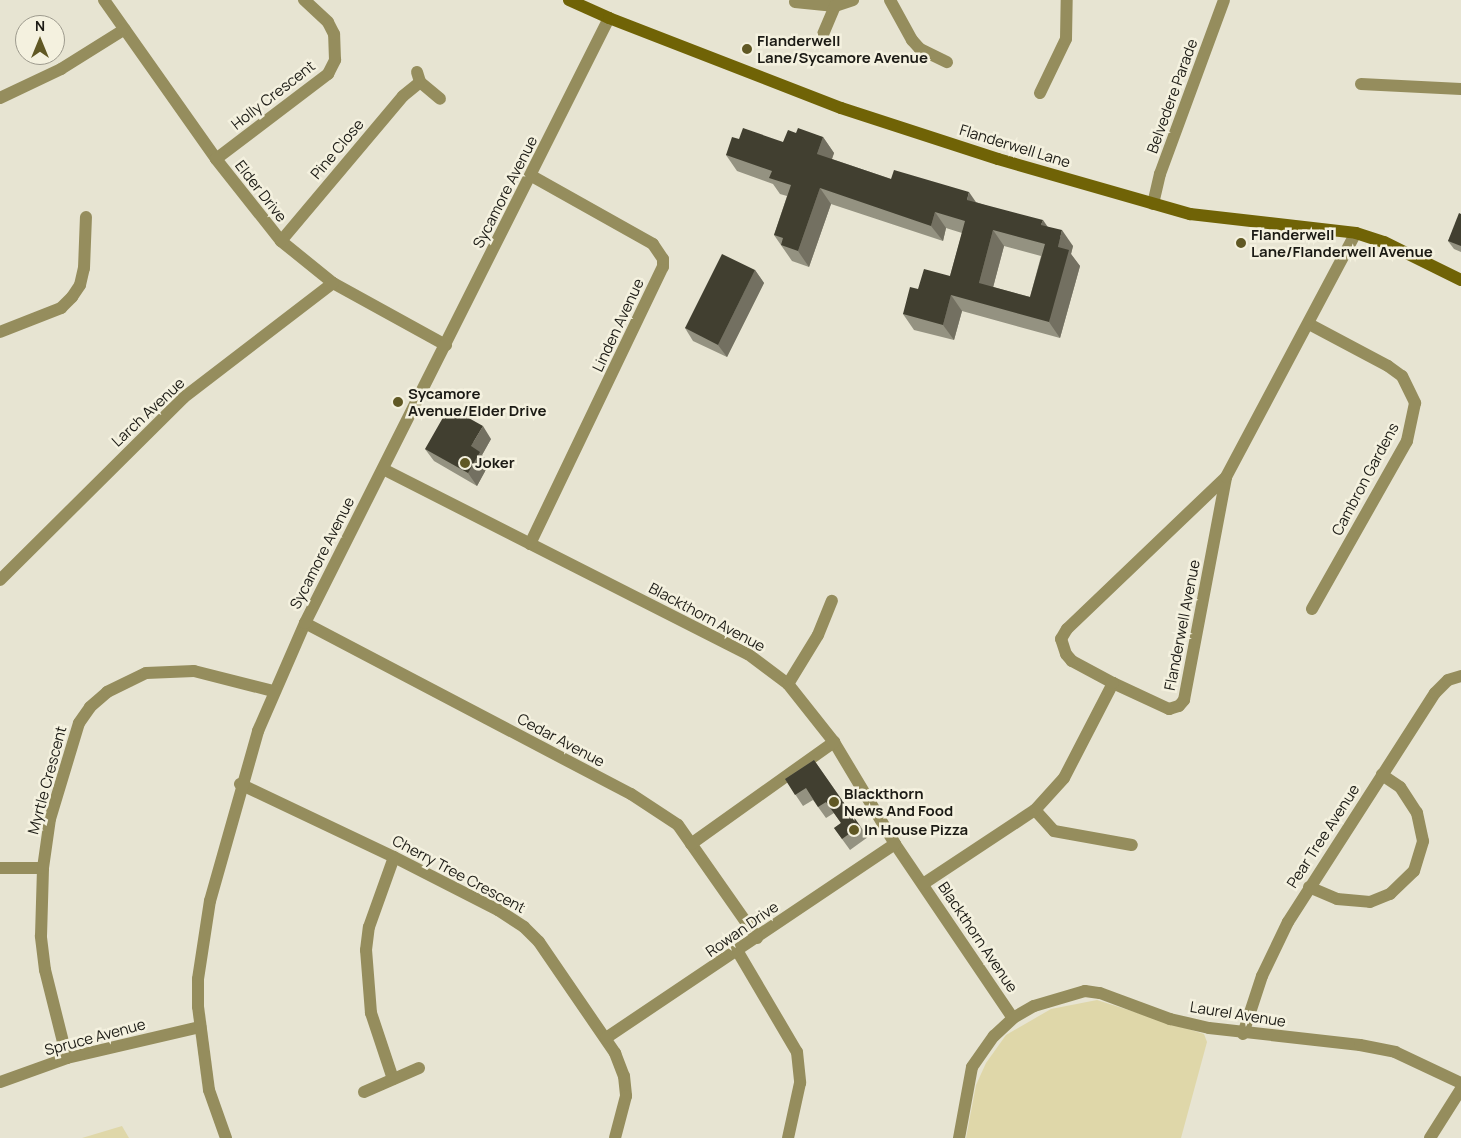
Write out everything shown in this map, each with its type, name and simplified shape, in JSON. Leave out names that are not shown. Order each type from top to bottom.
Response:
[{"type":"street","name":"Elder Drive","points":[[104,0],[216,159],[281,241],[332,283],[446,345]]},
{"type":"street","name":"Holly Crescent","points":[[216,159],[328,74],[335,60],[334,34],[328,22],[304,0]]},
{"type":"street","name":"Flanderwell Lane","points":[[569,0],[608,18],[842,108],[1190,214],[1356,233],[1384,242],[1461,280]]},
{"type":"street","points":[[795,2],[835,6],[853,0]]},
{"type":"street","points":[[890,0],[912,40],[920,49],[947,62]]},
{"type":"street","points":[[1040,93],[1066,39],[1067,0]]},
{"type":"street","name":"Belvedere Parade","points":[[1153,204],[1160,174],[1224,0]]},
{"type":"street","points":[[823,34],[835,6]]},
{"type":"street","name":"Sycamore Avenue","points":[[226,1138],[209,1090],[200,1027],[198,978],[203,938],[240,784],[273,691],[305,623],[532,176],[608,18]]},
{"type":"street","points":[[0,98],[61,69],[125,29]]},
{"type":"street","name":"Pine Close","points":[[281,241],[419,77],[440,99]]},
{"type":"street","points":[[1361,84],[1461,89]]},
{"type":"street","name":"Linden Avenue","points":[[530,544],[659,276],[663,259],[653,244],[532,176]]},
{"type":"street","points":[[0,332],[61,308],[72,297],[80,285],[84,268],[86,217]]},
{"type":"street","name":"Flanderwell Avenue","points":[[1226,477],[1184,700],[1179,706],[1164,708],[1072,661],[1066,654],[1062,639],[1067,630],[1226,477],[1356,233]]},
{"type":"street","name":"Larch Avenue","points":[[0,580],[183,398],[332,283]]},
{"type":"street","name":"Cambron Gardens","points":[[1309,324],[1388,366],[1402,376],[1415,403],[1407,441],[1312,609]]},
{"type":"street","name":"Blackthorn Avenue","points":[[383,469],[748,654],[788,684],[834,742],[895,844],[1013,1018]]},
{"type":"street","points":[[788,684],[818,635],[832,600]]},
{"type":"street","name":"Cedar Avenue","points":[[305,623],[631,794],[678,825],[757,938]]},
{"type":"street","name":"Myrtle Crescent","points":[[67,1058],[45,970],[41,936],[43,868],[50,819],[72,737],[90,707],[107,692],[146,672],[170,671],[216,675],[273,691]]},
{"type":"street","name":"Pear Tree Avenue","points":[[1243,1034],[1274,946],[1309,887],[1435,693],[1448,680],[1461,676]]},
{"type":"street","points":[[923,884],[1035,810],[1064,778],[1113,683]]},
{"type":"street","points":[[691,844],[834,742]]},
{"type":"street","points":[[1309,887],[1336,899],[1370,902],[1390,894],[1414,871],[1423,841],[1417,813],[1400,787],[1382,775]]},
{"type":"street","name":"Cherry Tree Crescent","points":[[240,784],[394,857],[498,910],[524,927],[539,942],[606,1038],[624,1076],[626,1096],[615,1138]]},
{"type":"street","points":[[1035,810],[1054,832],[1132,845]]},
{"type":"street","name":"Rowan Drive","points":[[606,1038],[738,952],[895,844]]},
{"type":"street","points":[[393,1079],[371,1013],[366,950],[369,926],[394,857]]},
{"type":"street","points":[[0,868],[43,868]]},
{"type":"street","points":[[738,952],[797,1052],[800,1083],[788,1138]]},
{"type":"street","name":"Laurel Avenue","points":[[959,1138],[972,1067],[981,1050],[1013,1018],[1051,998],[1085,991],[1100,993],[1170,1019],[1243,1034],[1360,1045],[1395,1052],[1461,1083]]},
{"type":"street","name":"Spruce Avenue","points":[[0,1082],[67,1058],[200,1027]]},
{"type":"street","points":[[364,1092],[419,1068]]},
{"type":"street","points":[[1430,1138],[1461,1090]]},
{"type":"shaded area","points":[[1097,1000],[1204,1034],[1207,1042],[1181,1138],[966,1138],[976,1085],[986,1063],[1006,1035],[1051,1009]]},
{"type":"shaded area","points":[[122,1126],[129,1138],[82,1138]]},
{"type":"building","points":[[743,128],[783,142],[788,130],[796,133],[798,128],[823,137],[817,154],[891,179],[894,170],[969,192],[967,200],[1043,220],[1041,225],[1062,230],[1058,247],[1069,250],[1049,322],[951,295],[943,325],[903,314],[910,287],[918,289],[924,269],[950,276],[965,221],[935,212],[931,226],[820,188],[798,251],[781,245],[783,238],[774,235],[791,185],[769,178],[772,171],[726,155],[732,137],[739,139]],"holes":[[[993,230],[1045,244],[1030,297],[979,283]]]},
{"type":"building","points":[[1459,213],[1461,214],[1461,246],[1448,241]]},
{"type":"building","points":[[722,254],[755,270],[718,345],[685,328]]},
{"type":"building","points":[[449,407],[483,426],[471,446],[480,452],[468,473],[425,449]]},
{"type":"building","points":[[814,760],[860,826],[842,839],[834,828],[841,823],[826,802],[818,807],[806,788],[795,795],[785,779]]},
{"type":"place","name":"Flanderwell Lane/Sycamore Avenue","points":[[747,49]]},
{"type":"place","name":"Flanderwell Lane/Flanderwell Avenue","points":[[1241,243]]},
{"type":"place","name":"Sycamore Avenue/Elder Drive","points":[[398,402]]},
{"type":"place","name":"Joker","points":[[465,463]]},
{"type":"place","name":"Blackthorn News And Food","points":[[834,802]]},
{"type":"place","name":"In House Pizza","points":[[854,830]]}]
